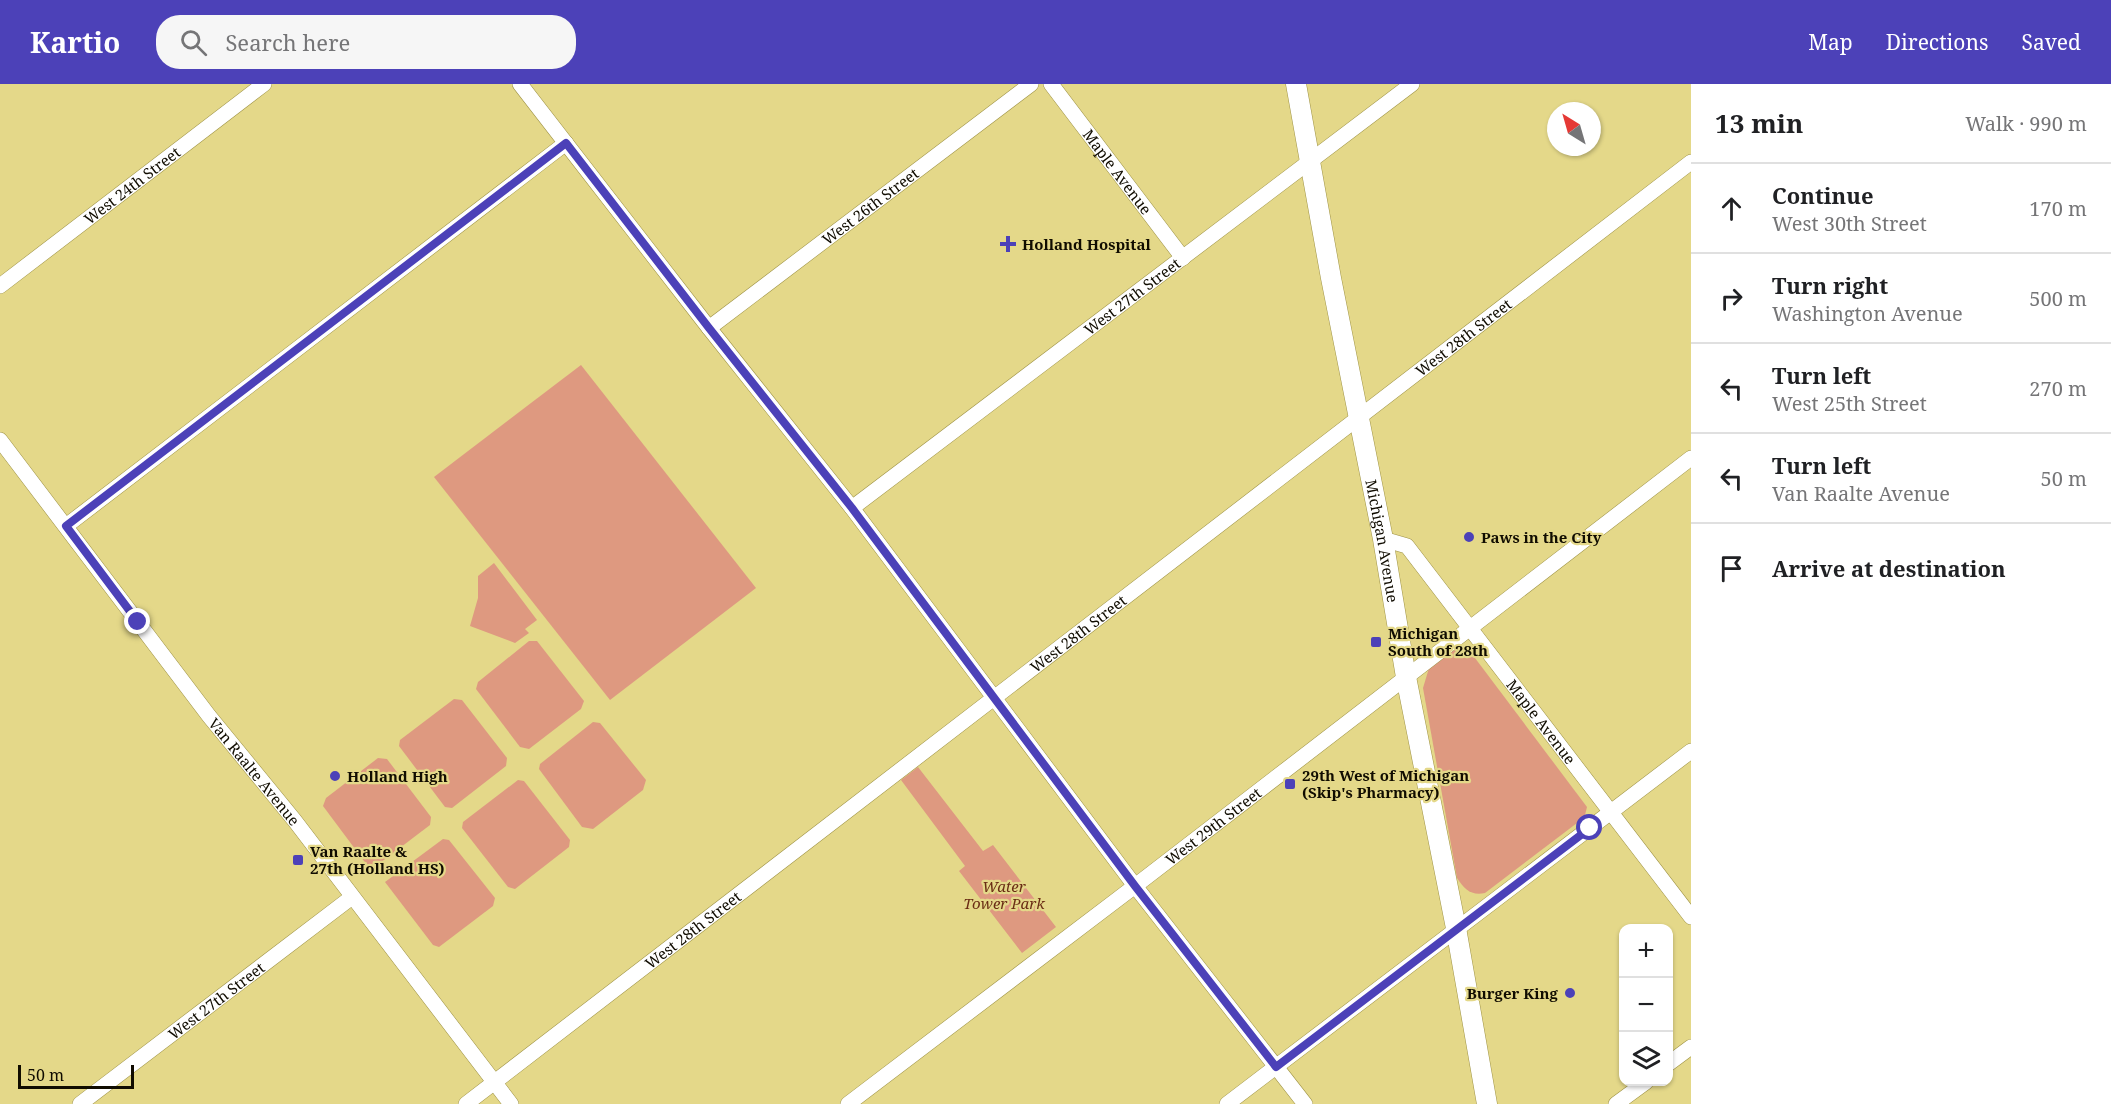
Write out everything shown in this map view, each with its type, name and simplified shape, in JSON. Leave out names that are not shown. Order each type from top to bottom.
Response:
[{"type":"main road","name":"Michigan Avenue","points":[[1296,84],[1309,162],[1383,539],[1406,677],[1456,928],[1487,1104]]},
{"type":"street","name":"West 24th Street","points":[[0,286],[264,84]]},
{"type":"street","points":[[520,84],[852,508],[1135,886],[1305,1104]]},
{"type":"street","name":"West 26th Street","points":[[709,328],[1031,84]]},
{"type":"street","name":"Maple Avenue","points":[[1051,84],[1183,258]]},
{"type":"street","name":"West 27th Street","points":[[852,508],[1412,84]]},
{"type":"street","points":[[66,526],[566,143]]},
{"type":"street","name":"West 28th Street","points":[[466,1104],[1691,162]]},
{"type":"street","name":"Van Raalte Avenue","points":[[0,440],[210,716],[295,821],[511,1104]]},
{"type":"street","name":"West 29th Street","points":[[848,1104],[1691,458]]},
{"type":"street","name":"Maple Avenue","points":[[1383,539],[1407,546],[1691,917]]},
{"type":"street","points":[[1227,1104],[1691,751]]},
{"type":"street","name":"West 27th Street","points":[[80,1104],[352,897]]},
{"type":"street","points":[[1673,1060],[1691,1047]]},
{"type":"street","points":[[1616,1104],[1641,1086]]},
{"type":"green space","points":[[581,365],[756,588],[610,700],[434,477]]},
{"type":"green space","points":[[494,563],[537,620],[525,629],[529,633],[515,643],[470,626],[478,598],[478,576]]},
{"type":"green space","points":[[529,641],[537,641],[584,701],[581,709],[529,749],[520,747],[476,689],[478,682]]},
{"type":"green space","points":[[1459,648],[1472,654],[1587,807],[1581,820],[1485,893],[1480,894],[1468,891],[1457,878],[1423,688],[1429,668]]},
{"type":"green space","points":[[454,699],[462,700],[507,758],[506,766],[452,808],[445,807],[399,746],[400,740]]},
{"type":"green space","points":[[593,722],[600,723],[646,780],[643,790],[593,829],[582,827],[539,769],[540,764]]},
{"type":"green space","points":[[378,758],[387,759],[431,817],[430,825],[376,866],[367,865],[323,806],[326,798]]},
{"type":"green space","name":"Water Tower Park","points":[[918,767],[983,851],[993,845],[1056,927],[1022,953],[959,871],[965,866],[901,780]]},
{"type":"green space","points":[[518,780],[524,781],[570,840],[569,847],[515,889],[508,887],[462,828],[463,822]]},
{"type":"green space","points":[[443,839],[449,840],[495,898],[493,906],[439,947],[433,945],[385,882]]},
{"type":"place","name":"Holland Hospital","points":[[1008,244]]},
{"type":"place","name":"Paws in the City","points":[[1469,537]]},
{"type":"place","name":"Michigan South of 28th","points":[[1376,642]]},
{"type":"place","name":"Holland High","points":[[335,776]]},
{"type":"place","name":"29th West of Michigan (Skip's Pharmacy)","points":[[1290,784]]},
{"type":"place","name":"Van Raalte & 27th (Holland HS)","points":[[298,860]]},
{"type":"place","name":"Burger King","points":[[1570,993]]},
{"type":"route","points":[[138,622],[66,526],[566,143],[852,508],[1135,886],[1276,1067],[1590,828]]}]
